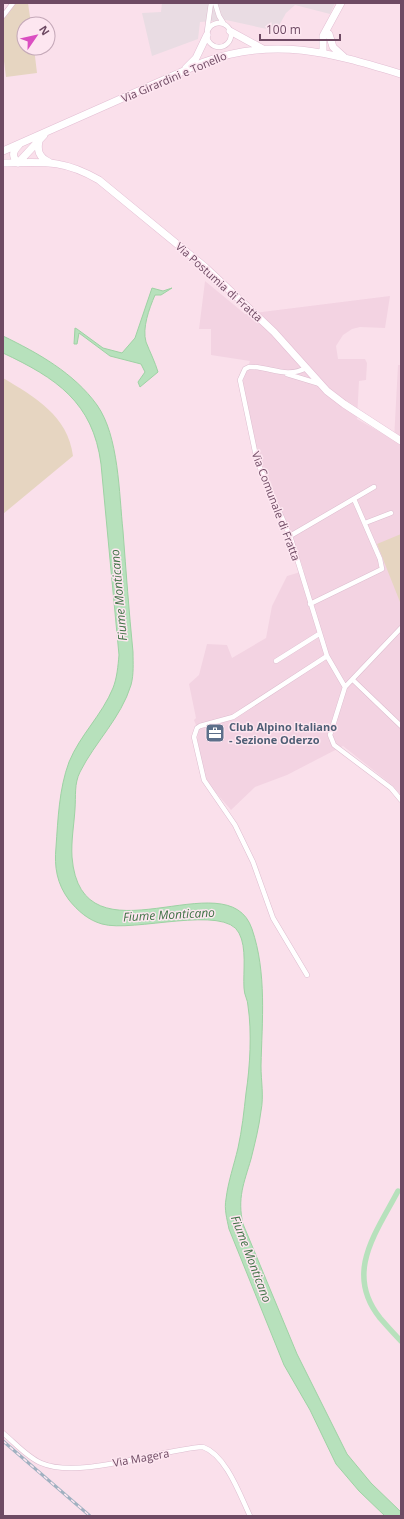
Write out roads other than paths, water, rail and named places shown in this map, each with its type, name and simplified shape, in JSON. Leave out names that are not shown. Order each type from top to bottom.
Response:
[{"type":"main road","points":[[303,49],[315,44],[327,32],[341,3]]},
{"type":"main road","points":[[230,31],[263,49]]},
{"type":"main road","points":[[323,53],[328,45],[327,32]]},
{"type":"main road","points":[[327,32],[334,47],[346,58]]},
{"type":"main road","points":[[183,71],[196,58],[207,34]]},
{"type":"main road","name":"Via Girardini e Tonello","points":[[3,151],[217,57],[263,49],[303,49],[346,58],[401,74]]},
{"type":"main road","name":"Via Girardini e Tonello","points":[[18,163],[46,133]]},
{"type":"main road","points":[[39,141],[39,152],[42,158],[50,163]]},
{"type":"main road","points":[[18,163],[13,155],[14,151],[20,144]]},
{"type":"main road","name":"Via Postumia di Fratta","points":[[3,163],[50,163],[66,165],[81,170],[99,180],[205,267],[274,332],[320,384],[344,404],[401,441]]},
{"type":"street","points":[[3,16],[13,3]]},
{"type":"street","points":[[211,3],[207,34],[211,45],[221,48],[230,41],[230,31],[219,16],[215,3]]},
{"type":"street","points":[[207,34],[212,26],[218,23],[224,24]]},
{"type":"street","name":"Via Comunale di Fratta","points":[[306,368],[300,371],[286,373],[249,367],[244,370],[240,380],[257,461],[290,536],[327,656],[345,687]]},
{"type":"street","points":[[286,373],[320,384]]},
{"type":"street","points":[[290,536],[374,487]]},
{"type":"street","points":[[310,604],[382,569],[380,559],[354,499]]},
{"type":"street","points":[[365,523],[391,513]]},
{"type":"street","points":[[401,628],[345,687],[337,710],[331,738],[340,750],[391,788],[401,800]]},
{"type":"street","points":[[276,661],[319,634]]},
{"type":"street","points":[[307,975],[273,918],[253,862],[238,831],[204,780],[194,737],[197,728],[200,726],[233,717],[327,656]]},
{"type":"street","points":[[353,680],[401,726]]},
{"type":"street","name":"Via Magera","points":[[3,1433],[41,1463],[68,1468],[120,1462],[204,1447],[210,1450],[224,1465],[250,1516]]},
{"type":"water","points":[[152,288],[163,291],[172,288],[161,295],[155,295],[148,312],[145,337],[158,372],[140,387],[138,382],[145,372],[141,364],[110,356],[79,333],[77,344],[74,344],[75,328],[103,348],[122,353],[135,338]]},
{"type":"water","name":"Fiume Monticano","points":[[3,336],[29,349],[54,365],[78,383],[88,394],[97,405],[104,418],[110,433],[117,466],[133,652],[133,673],[127,697],[86,761],[77,781],[72,857],[81,890],[101,906],[127,910],[187,904],[215,903],[238,910],[252,929],[257,946],[262,980],[262,1100],[257,1135],[242,1191],[241,1215],[243,1224],[297,1354],[347,1454],[371,1483],[401,1512],[401,1516],[385,1516],[359,1491],[336,1464],[310,1410],[284,1365],[229,1229],[225,1203],[241,1134],[250,1050],[248,1004],[244,988],[244,953],[239,933],[230,925],[216,921],[177,921],[116,926],[102,924],[88,918],[76,908],[65,894],[59,881],[55,854],[63,783],[69,762],[74,752],[108,698],[114,684],[119,655],[101,464],[97,442],[90,424],[80,408],[69,395],[40,372],[3,353]]},
{"type":"waterway","points":[[398,1191],[373,1238],[367,1253],[364,1269],[365,1285],[370,1301],[380,1318],[401,1341]]},
{"type":"railway","points":[[3,1441],[90,1516]]},
{"type":"place","name":"Club Alpino Italiano - Sezione Oderzo","points":[[215,733]]}]
